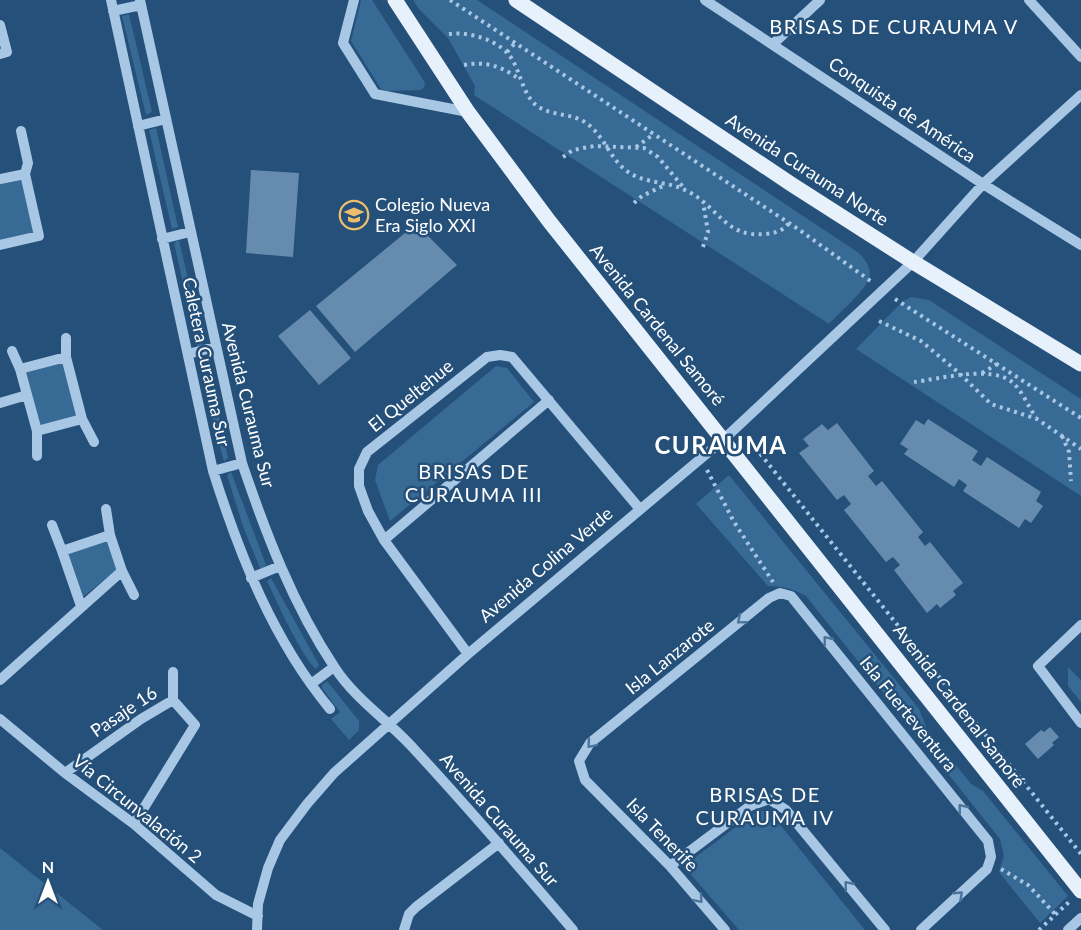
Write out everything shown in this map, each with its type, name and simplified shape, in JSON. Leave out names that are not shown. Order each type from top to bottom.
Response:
[{"type":"main road","name":"Avenida Cardenal Samoré","points":[[395,0],[468,112],[549,221],[1081,891]]},
{"type":"main road","name":"Avenida Curauma Norte","points":[[516,0],[791,184],[913,262],[1081,364]]},
{"type":"street","name":"Caletera Curauma Sur","points":[[111,0],[213,471],[251,579],[311,684],[330,709]]},
{"type":"street","points":[[354,0],[344,43],[375,94],[468,112]]},
{"type":"street","name":"Conquista de América","points":[[705,0],[1081,245]]},
{"type":"street","points":[[773,44],[820,0]]},
{"type":"street","points":[[1029,0],[1081,57]]},
{"type":"street","points":[[113,11],[140,2]]},
{"type":"street","name":"Avenida Curauma Sur","points":[[140,2],[242,463],[267,535],[304,618],[334,666],[356,694],[412,746],[573,930]]},
{"type":"street","points":[[0,25],[6,52],[0,54]]},
{"type":"street","name":"Avenida Colina Verde","points":[[257,930],[258,904],[268,868],[280,840],[334,773],[468,654],[639,508],[723,440],[913,262],[983,183],[1081,95]]},
{"type":"street","points":[[138,126],[166,118]]},
{"type":"street","points":[[0,245],[39,236],[25,174],[28,163],[21,131]]},
{"type":"street","points":[[0,179],[25,174]]},
{"type":"street","points":[[162,239],[190,232]]},
{"type":"street","points":[[66,338],[66,357],[82,419],[94,442]]},
{"type":"street","points":[[188,354],[215,347]]},
{"type":"street","points":[[12,351],[20,369],[37,431],[37,456]]},
{"type":"street","name":"El Queltehue","points":[[468,654],[384,540],[368,511],[359,486],[358,469],[367,452],[487,357],[500,355],[512,357],[639,508]]},
{"type":"street","points":[[20,369],[66,357]]},
{"type":"street","points":[[0,403],[27,395]]},
{"type":"street","points":[[384,540],[549,400]]},
{"type":"street","points":[[37,431],[82,419]]},
{"type":"street","points":[[213,471],[242,463]]},
{"type":"street","points":[[106,509],[110,535],[122,571],[134,595]]},
{"type":"street","points":[[52,525],[81,606]]},
{"type":"street","points":[[62,551],[110,535]]},
{"type":"street","points":[[251,579],[280,566]]},
{"type":"street","points":[[0,680],[122,571]]},
{"type":"street","name":"Isla Lanzarote","points":[[579,761],[590,742],[769,598],[785,595]]},
{"type":"street","name":"Isla Fuerteventura","points":[[785,595],[984,835],[990,847],[991,860]]},
{"type":"street","points":[[1081,624],[1038,666],[1081,723]]},
{"type":"street","points":[[311,684],[334,666]]},
{"type":"street","name":"Pasaje 16","points":[[134,824],[195,725],[173,700],[173,672]]},
{"type":"street","name":"Pasaje 16","points":[[65,773],[141,719],[173,700]]},
{"type":"street","name":"Vía Circunvalación 2","points":[[0,719],[65,773],[134,824],[216,895],[258,916]]},
{"type":"street","name":"Isla Tenerife","points":[[579,761],[585,780],[670,866],[725,930]]},
{"type":"street","points":[[670,866],[750,806],[769,799],[786,810],[885,930]]},
{"type":"street","points":[[404,930],[409,914],[416,907],[499,843]]},
{"type":"street","points":[[921,930],[982,874],[991,860]]},
{"type":"street","points":[[1068,930],[1081,918]]},
{"type":"path","points":[[450,0],[789,223],[883,290],[1081,418]]},
{"type":"path","points":[[449,34],[463,34],[499,46],[514,62],[527,94],[534,103],[552,113],[586,122],[628,172],[648,181],[675,185],[688,191]]},
{"type":"path","points":[[507,52],[515,43]]},
{"type":"path","points":[[464,65],[483,63],[495,65],[504,68],[522,81]]},
{"type":"path","points":[[635,147],[654,135]]},
{"type":"path","points":[[563,157],[573,150],[583,148],[635,147],[653,152],[677,182],[703,201],[732,229],[746,234],[770,233],[781,231],[789,223]]},
{"type":"path","points":[[634,203],[648,192],[666,184]]},
{"type":"path","points":[[703,201],[708,232],[703,247]]},
{"type":"path","points":[[879,321],[921,341],[963,376],[991,404],[1037,419],[1081,449]]},
{"type":"path","points":[[981,374],[997,364]]},
{"type":"path","points":[[914,382],[994,374],[1012,382],[1037,419]]},
{"type":"path","points":[[738,426],[1081,854]]},
{"type":"path","points":[[1061,435],[1069,452],[1071,481]]},
{"type":"path","points":[[701,459],[734,522],[785,595]]},
{"type":"path","points":[[991,860],[1028,885],[1055,914]]},
{"type":"path","points":[[1039,930],[1081,891]]},
{"type":"shaded area","points":[[361,0],[372,0],[424,81],[425,86],[421,90],[387,91],[381,89],[351,41]]},
{"type":"shaded area","points":[[413,0],[477,0],[859,253],[870,271],[865,286],[829,324],[474,95],[475,86],[448,38]]},
{"type":"shaded area","points":[[129,14],[152,112],[146,115],[122,16]]},
{"type":"shaded area","points":[[156,128],[178,227],[172,229],[149,130]]},
{"type":"shaded area","points":[[22,179],[34,233],[0,240],[0,184]]},
{"type":"shaded area","points":[[179,240],[203,344],[199,346],[197,346],[174,243]]},
{"type":"shaded area","points":[[912,297],[929,300],[1081,399],[1081,496],[856,349],[903,301]]},
{"type":"shaded area","points":[[201,357],[206,357],[228,458],[224,461],[210,410]]},
{"type":"shaded area","points":[[64,360],[79,417],[39,428],[24,371]]},
{"type":"shaded area","points":[[496,366],[507,368],[534,402],[390,521],[375,480],[378,465]]},
{"type":"shaded area","points":[[231,472],[266,565],[262,568],[260,568],[244,529],[227,475]]},
{"type":"shaded area","points":[[729,475],[919,709],[927,729],[971,784],[983,791],[1068,896],[1040,923],[999,872],[1004,856],[1000,839],[806,596],[788,588],[768,586],[696,504]]},
{"type":"shaded area","points":[[106,539],[117,569],[83,597],[67,553]]},
{"type":"shaded area","points":[[271,578],[319,665],[316,669],[303,653],[283,615],[267,581]]},
{"type":"shaded area","points":[[1068,667],[1081,680],[1081,702],[1068,686]]},
{"type":"shaded area","points":[[327,681],[359,721],[359,730],[349,740],[331,719],[340,712],[322,688]]},
{"type":"shaded area","points":[[757,811],[769,811],[865,930],[739,930],[687,870],[689,862]]},
{"type":"shaded area","points":[[0,848],[103,930],[0,930]]},
{"type":"building","points":[[251,170],[299,173],[293,257],[246,253]]},
{"type":"building","points":[[416,224],[457,265],[355,352],[316,306]]},
{"type":"building","points":[[310,310],[351,358],[319,385],[278,336]]},
{"type":"building","points":[[928,419],[978,451],[972,460],[981,466],[987,457],[1041,492],[1036,501],[1043,506],[1031,523],[1025,519],[1019,528],[963,491],[967,485],[959,479],[954,487],[904,454],[908,449],[900,444],[916,420],[924,425]]},
{"type":"building","points":[[837,423],[874,471],[868,476],[876,486],[882,481],[923,532],[918,537],[925,546],[930,542],[963,583],[953,591],[956,595],[940,608],[937,604],[927,613],[894,570],[900,565],[893,557],[886,562],[844,510],[851,504],[844,495],[837,500],[799,453],[809,446],[803,439],[822,424],[828,430]]},
{"type":"building","points":[[1050,727],[1059,737],[1052,743],[1054,745],[1038,759],[1025,744],[1041,730],[1044,732]]},
{"type":"place","name":"Colegio Nueva Era Siglo XXI","points":[[354,215]]},
{"type":"district","name":"BRISAS DE CURAUMA V","points":[[894,27]]},
{"type":"district","name":"CURAUMA","points":[[721,446]]},
{"type":"district","name":"BRISAS DE CURAUMA III","points":[[474,484]]},
{"type":"district","name":"BRISAS DE CURAUMA IV","points":[[765,806]]}]
